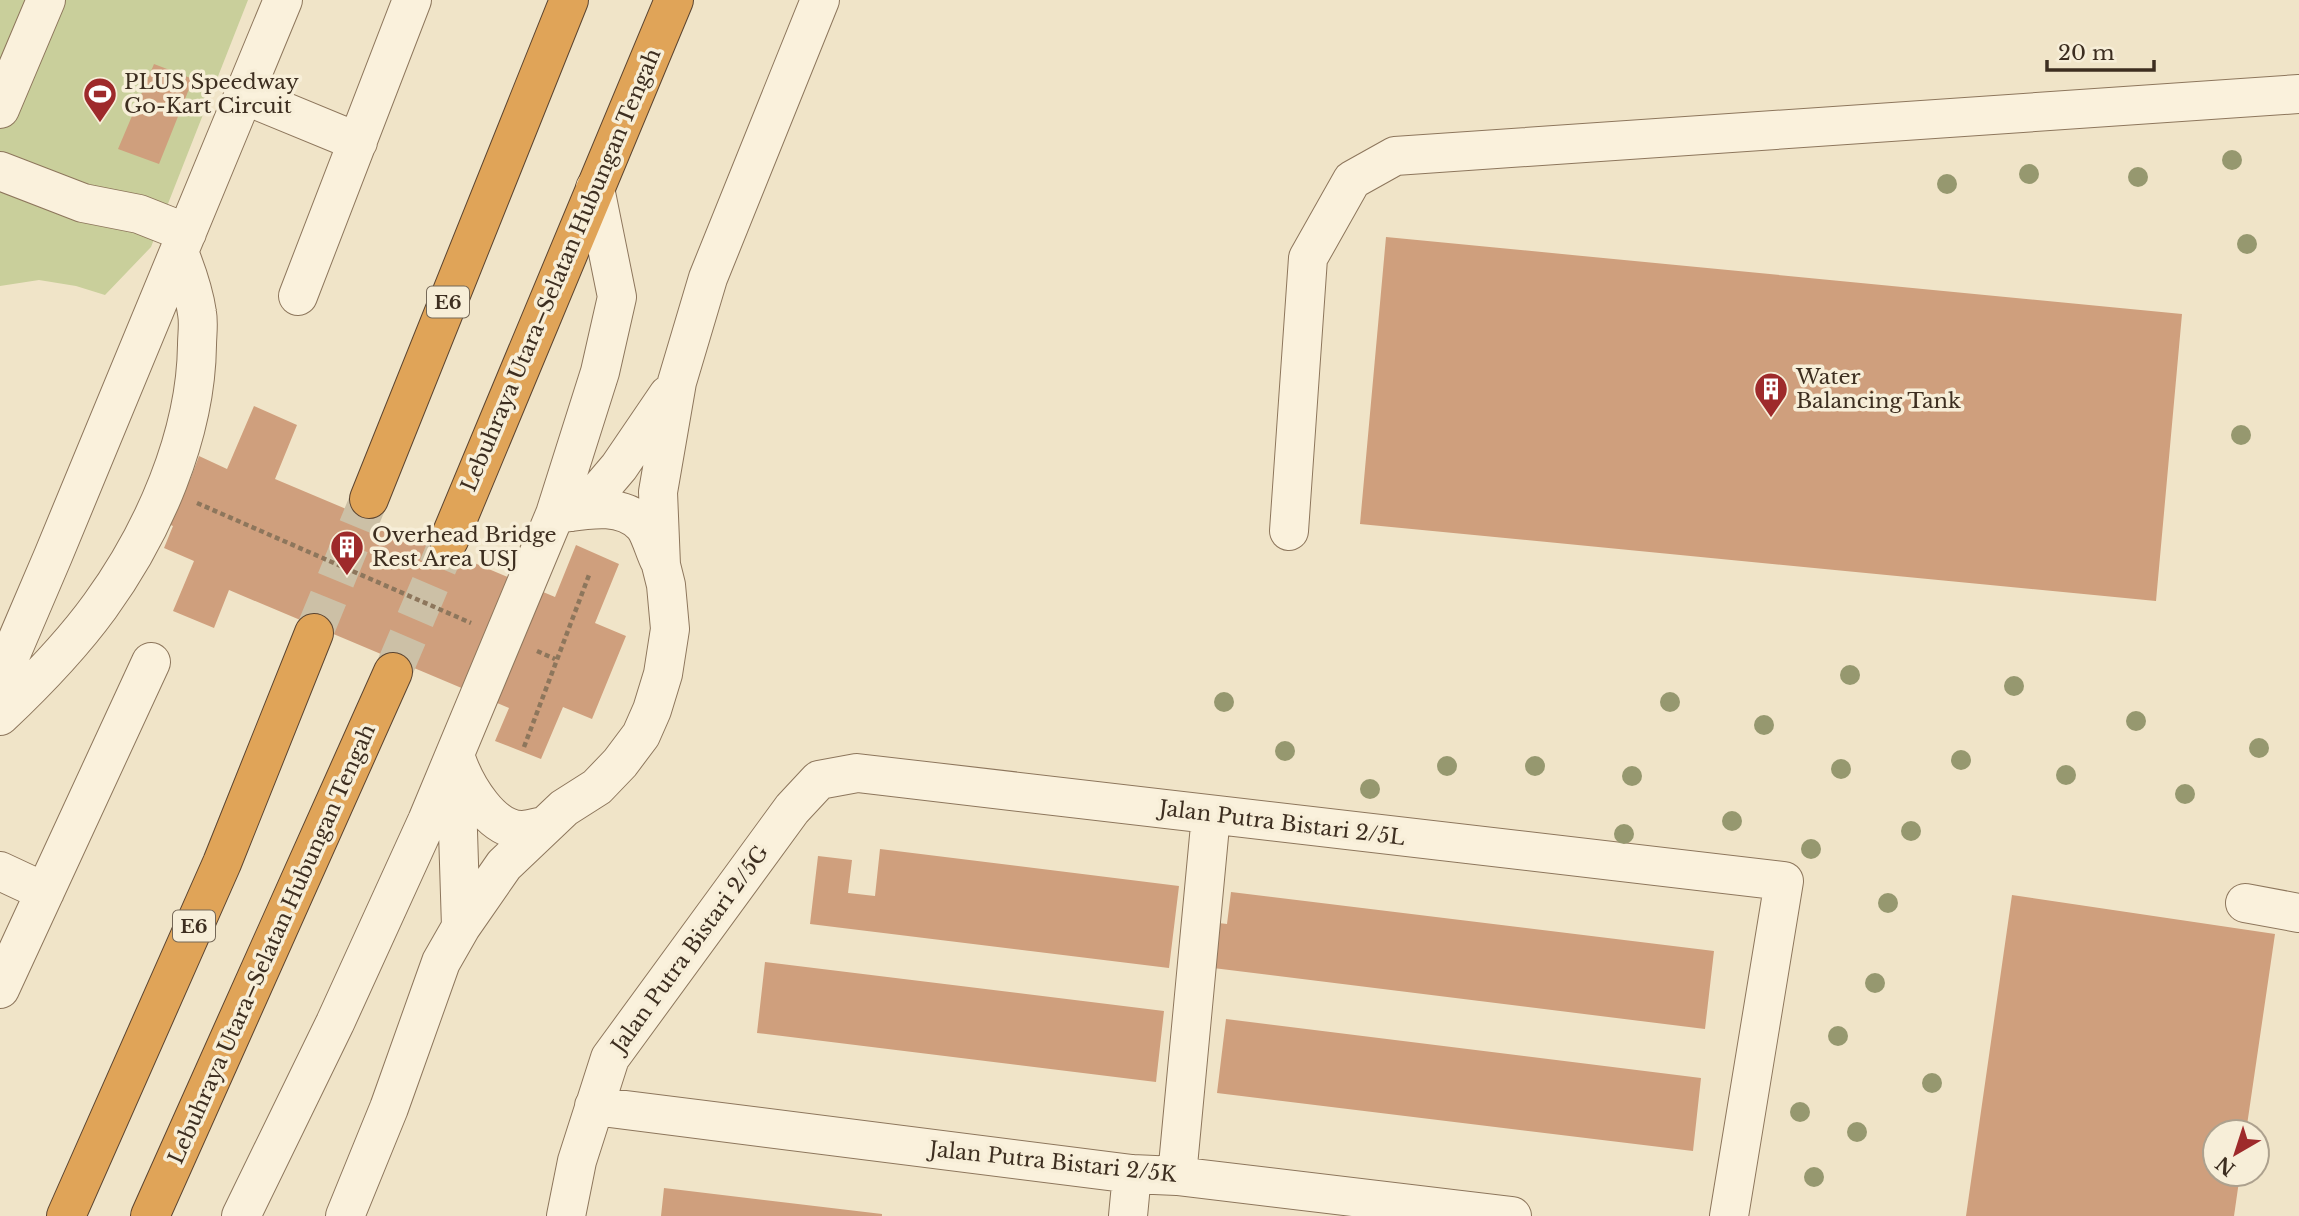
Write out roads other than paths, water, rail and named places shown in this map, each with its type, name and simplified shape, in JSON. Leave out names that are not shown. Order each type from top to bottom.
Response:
[{"type":"highway","name":"E6","points":[[369,499],[569,0]]},
{"type":"highway","name":"Lebuhraya Utara–Selatan Hubungan Tengah","points":[[449,540],[674,0]]},
{"type":"highway","name":"E6","points":[[66,1216],[222,863],[314,633]]},
{"type":"highway","name":"Lebuhraya Utara–Selatan Hubungan Tengah","points":[[150,1216],[393,672]]},
{"type":"street","points":[[0,109],[46,0]]},
{"type":"street","points":[[0,680],[283,0]]},
{"type":"street","points":[[298,296],[412,0]]},
{"type":"street","points":[[661,565],[658,492],[677,382],[708,278],[820,0]]},
{"type":"street","points":[[1289,531],[1308,258],[1352,180],[1395,156],[2299,94]]},
{"type":"street","points":[[244,95],[358,142]]},
{"type":"street","points":[[0,171],[83,203],[139,214],[183,243],[198,315],[197,364],[189,416],[166,490],[132,557],[101,606],[55,662],[0,716]]},
{"type":"street","points":[[240,1216],[335,1023],[563,513],[617,297],[595,188]]},
{"type":"street","points":[[563,513],[596,494],[619,467],[677,382]]},
{"type":"street","points":[[345,1216],[389,1108],[441,962],[461,928],[504,864],[564,808],[597,787],[620,764],[641,735],[652,710],[663,674],[670,629],[666,585],[661,565],[644,526],[628,514],[608,509],[563,513]]},
{"type":"street","points":[[0,989],[151,662]]},
{"type":"street","points":[[455,756],[464,780],[489,813],[505,825],[521,831],[544,826]]},
{"type":"street","points":[[455,756],[461,928]]},
{"type":"street","name":"Jalan Putra Bistari 2/5L","points":[[792,809],[819,780],[857,773],[1784,881],[1730,1216]]},
{"type":"street","name":"Jalan Putra Bistari 2/5G","points":[[566,1216],[577,1161],[610,1058],[792,809]]},
{"type":"street","points":[[1177,1176],[1212,815]]},
{"type":"street","points":[[0,871],[45,892]]},
{"type":"street","points":[[2245,903],[2299,913]]},
{"type":"street","name":"Jalan Putra Bistari 2/5K","points":[[594,1106],[1132,1174],[1177,1176],[1512,1216]]},
{"type":"street","points":[[49,1216],[92,1156]]},
{"type":"street","points":[[1128,1216],[1132,1174]]},
{"type":"tunnel","points":[[314,633],[369,499]]},
{"type":"tunnel","points":[[393,672],[449,540]]},
{"type":"place","name":"PLUS Speedway Go-Kart Circuit","points":[[100,124]]},
{"type":"place","name":"Water Balancing Tank","points":[[1771,419]]},
{"type":"place","name":"Overhead Bridge Rest Area USJ","points":[[347,577]]}]
